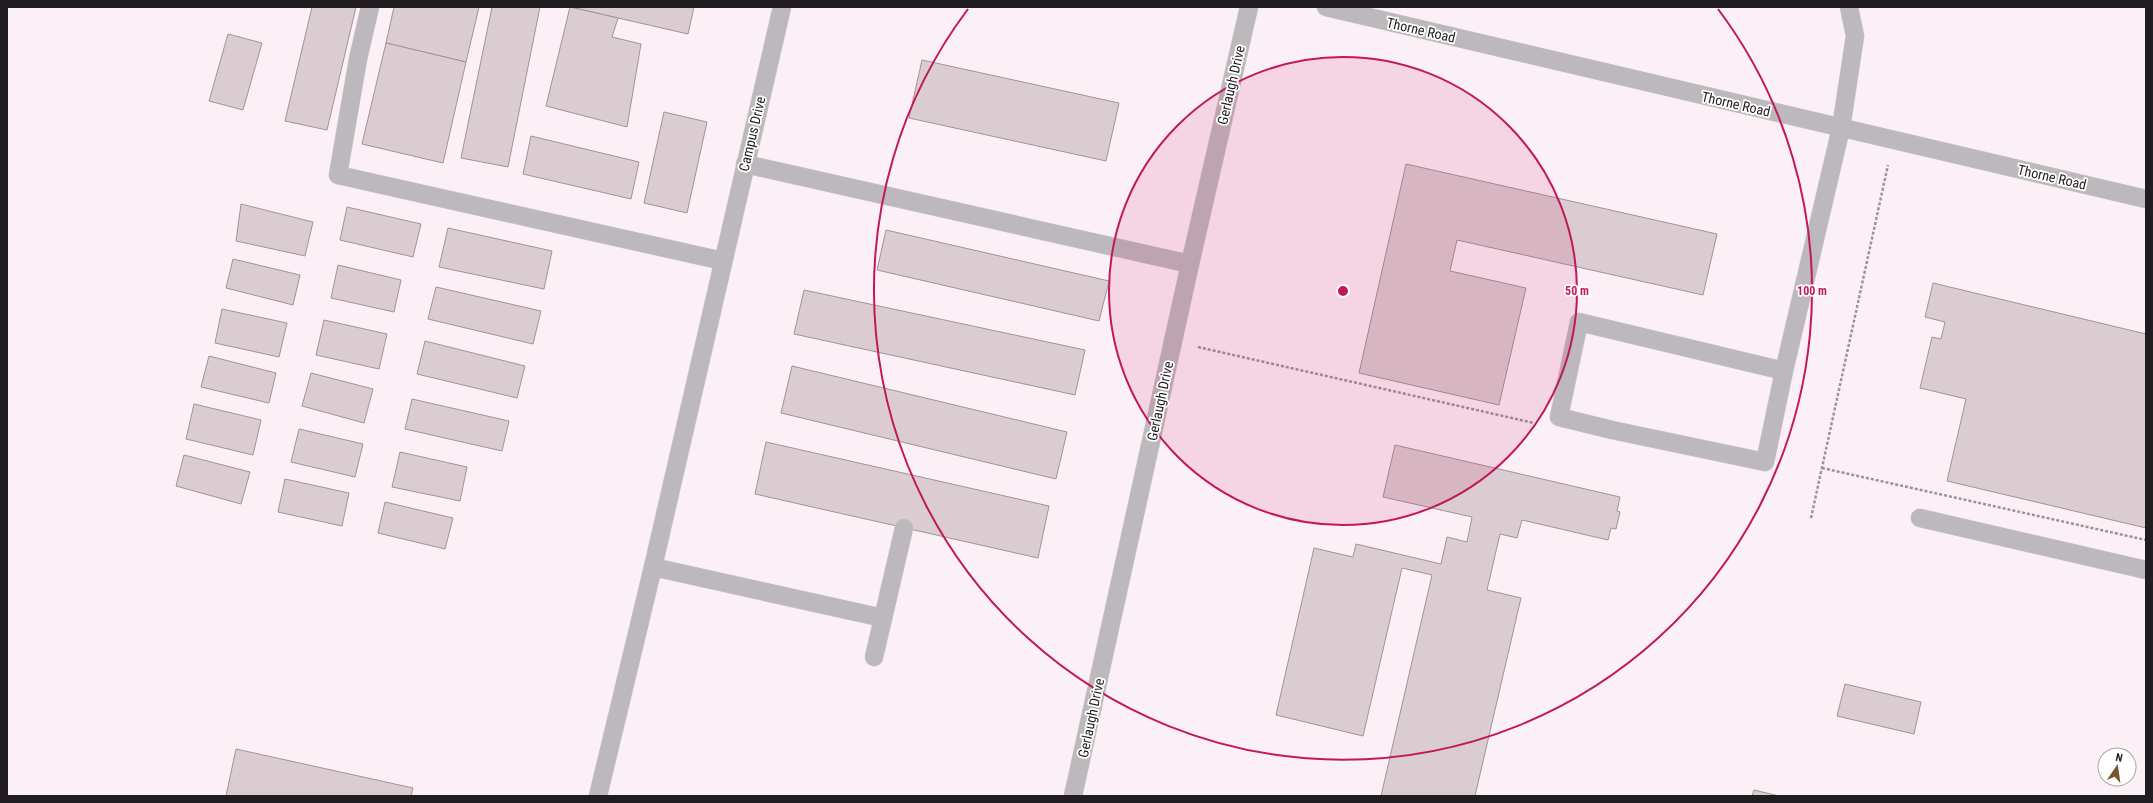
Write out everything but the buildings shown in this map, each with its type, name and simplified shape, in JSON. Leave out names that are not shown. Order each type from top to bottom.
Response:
[{"type":"lane","points":[[370,7],[358,59],[338,175],[723,261]]},
{"type":"lane","name":"Campus Drive","points":[[598,796],[653,567],[782,7]]},
{"type":"lane","name":"Gerlaugh Drive","points":[[1073,796],[1190,264],[1249,7]]},
{"type":"lane","name":"Thorne Road","points":[[1326,7],[2146,199]]},
{"type":"lane","points":[[1784,371],[1579,322],[1560,417],[1612,430],[1765,462],[1784,371],[1841,128],[1855,36],[1849,7]]},
{"type":"lane","points":[[745,164],[1190,264]]},
{"type":"lane","points":[[1920,518],[2146,570]]},
{"type":"lane","points":[[874,656],[904,528]]},
{"type":"lane","points":[[653,567],[883,618]]},
{"type":"path","points":[[1811,518],[1894,140]]},
{"type":"path","points":[[1173,341],[1537,424]]},
{"type":"path","points":[[1822,468],[2146,540]]}]
